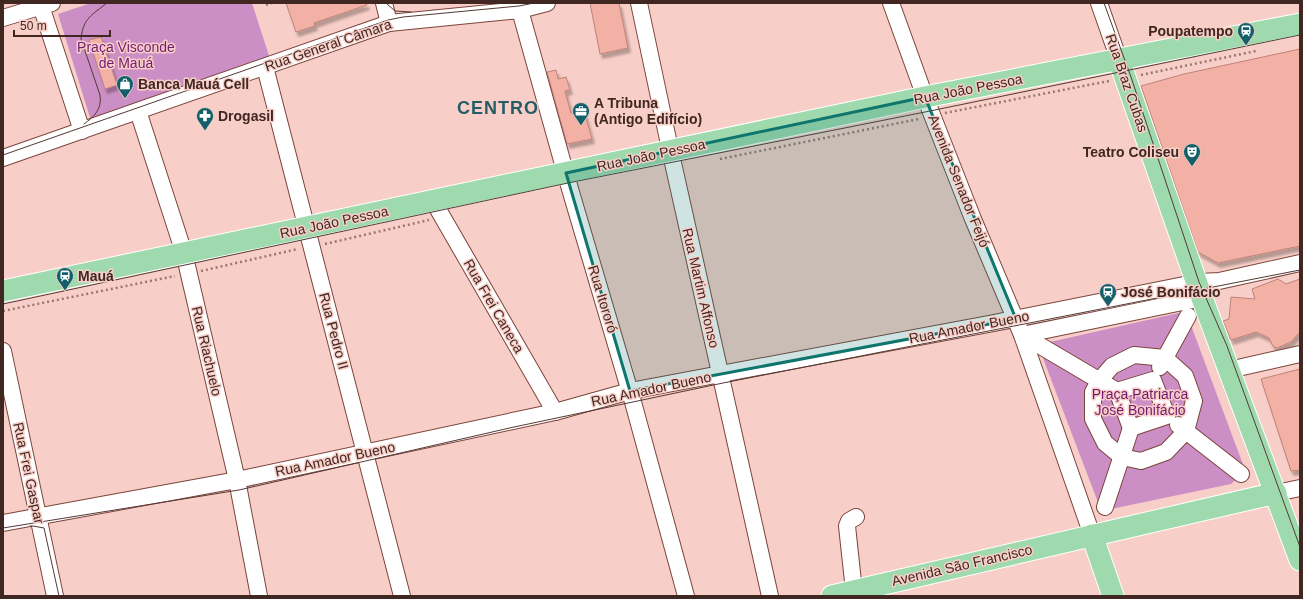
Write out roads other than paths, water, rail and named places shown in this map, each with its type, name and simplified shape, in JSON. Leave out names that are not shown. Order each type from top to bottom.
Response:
[{"type":"main road","name":"Rua João Pessoa","points":[[3,291],[184,253],[309,237],[438,209],[566,173],[670,151],[928,106],[1122,69],[1300,24]]},
{"type":"main road","name":"Rua Braz Cubas","points":[[1122,69],[1199,290]]},
{"type":"main road","points":[[1199,290],[1300,560]]},
{"type":"main road","points":[[1113,596],[1092,535],[1276,493]]},
{"type":"main road","name":"Avenida São Francisco","points":[[832,596],[1092,535]]},
{"type":"street","points":[[384,3],[389,23]]},
{"type":"street","name":"Rua General Câmara","points":[[3,158],[389,23],[547,3]]},
{"type":"street","name":"Rua Martim Affonso","points":[[639,3],[670,151],[770,596]]},
{"type":"street","name":"Avenida Senador Feijó","points":[[891,3],[928,106],[973,219],[1022,335]]},
{"type":"street","name":"Rua Braz Cubas","points":[[1099,3],[1122,69]]},
{"type":"street","points":[[3,18],[46,5],[82,131]]},
{"type":"street","name":"Rua Itororó","points":[[519,6],[630,391],[686,596]]},
{"type":"street","name":"Rua Pedro II","points":[[265,67],[366,452],[402,596]]},
{"type":"street","name":"Rua Riachuelo","points":[[138,111],[184,253],[237,480],[259,596]]},
{"type":"street","name":"Rua Frei Caneca","points":[[438,209],[555,412]]},
{"type":"street","name":"Rua Amador Bueno","points":[[3,523],[237,480],[555,412],[630,391],[1016,319],[1199,290],[1219,281],[1300,263]]},
{"type":"street","points":[[1022,335],[1199,290]]},
{"type":"street","points":[[1117,391],[1153,380],[1188,316]]},
{"type":"street","points":[[1022,335],[1117,391],[1132,428],[1105,507]]},
{"type":"street","points":[[1022,335],[1092,535]]},
{"type":"street","name":"Rua Frei Gaspar","points":[[3,351],[55,596]]},
{"type":"street","points":[[1229,370],[1300,354]]},
{"type":"street","points":[[1134,355],[1165,358],[1185,376],[1194,401],[1186,431],[1166,452],[1141,461],[1122,457],[1105,443],[1092,420],[1093,392],[1100,381],[1112,366],[1134,355]]},
{"type":"street","points":[[1153,380],[1167,416],[1241,474]]},
{"type":"street","points":[[1132,428],[1167,416]]},
{"type":"street","points":[[1276,493],[1300,488]]},
{"type":"street","points":[[854,591],[847,526],[849,521],[856,517]]},
{"type":"tram line","points":[[84,124],[97,112],[100,104],[100,95],[81,39],[82,32],[89,18],[107,3]]},
{"type":"tram line","points":[[386,3],[395,11],[411,12]]},
{"type":"tram line","points":[[3,155],[388,20],[403,17],[519,6],[534,3]]},
{"type":"tram line","points":[[1104,3],[1131,77],[1199,282],[1227,346],[1300,547]]},
{"type":"tram line","points":[[3,304],[568,183],[1300,35]]},
{"type":"tram line","points":[[3,528],[239,490],[514,427],[723,383],[1300,270]]},
{"type":"tram line","points":[[30,526],[44,528],[59,596]]},
{"type":"place","name":"Poupatempo","points":[[1246,46]]},
{"type":"place","name":"Banca Mauá Cell","points":[[125,99]]},
{"type":"place","name":"A Tribuna (Antigo Edifício)","points":[[581,126]]},
{"type":"place","name":"Drogasil","points":[[205,131]]},
{"type":"place","name":"Teatro Coliseu","points":[[1192,167]]},
{"type":"place","name":"Mauá","points":[[65,291]]},
{"type":"place","name":"José Bonifácio","points":[[1108,307]]},
{"type":"district","name":"CENTRO","points":[[498,108]]},
{"type":"park label","name":"Praça Visconde de Mauá","points":[[126,56]]},
{"type":"park label","name":"Praça Patriarca José Bonifácio","points":[[1140,402]]}]
